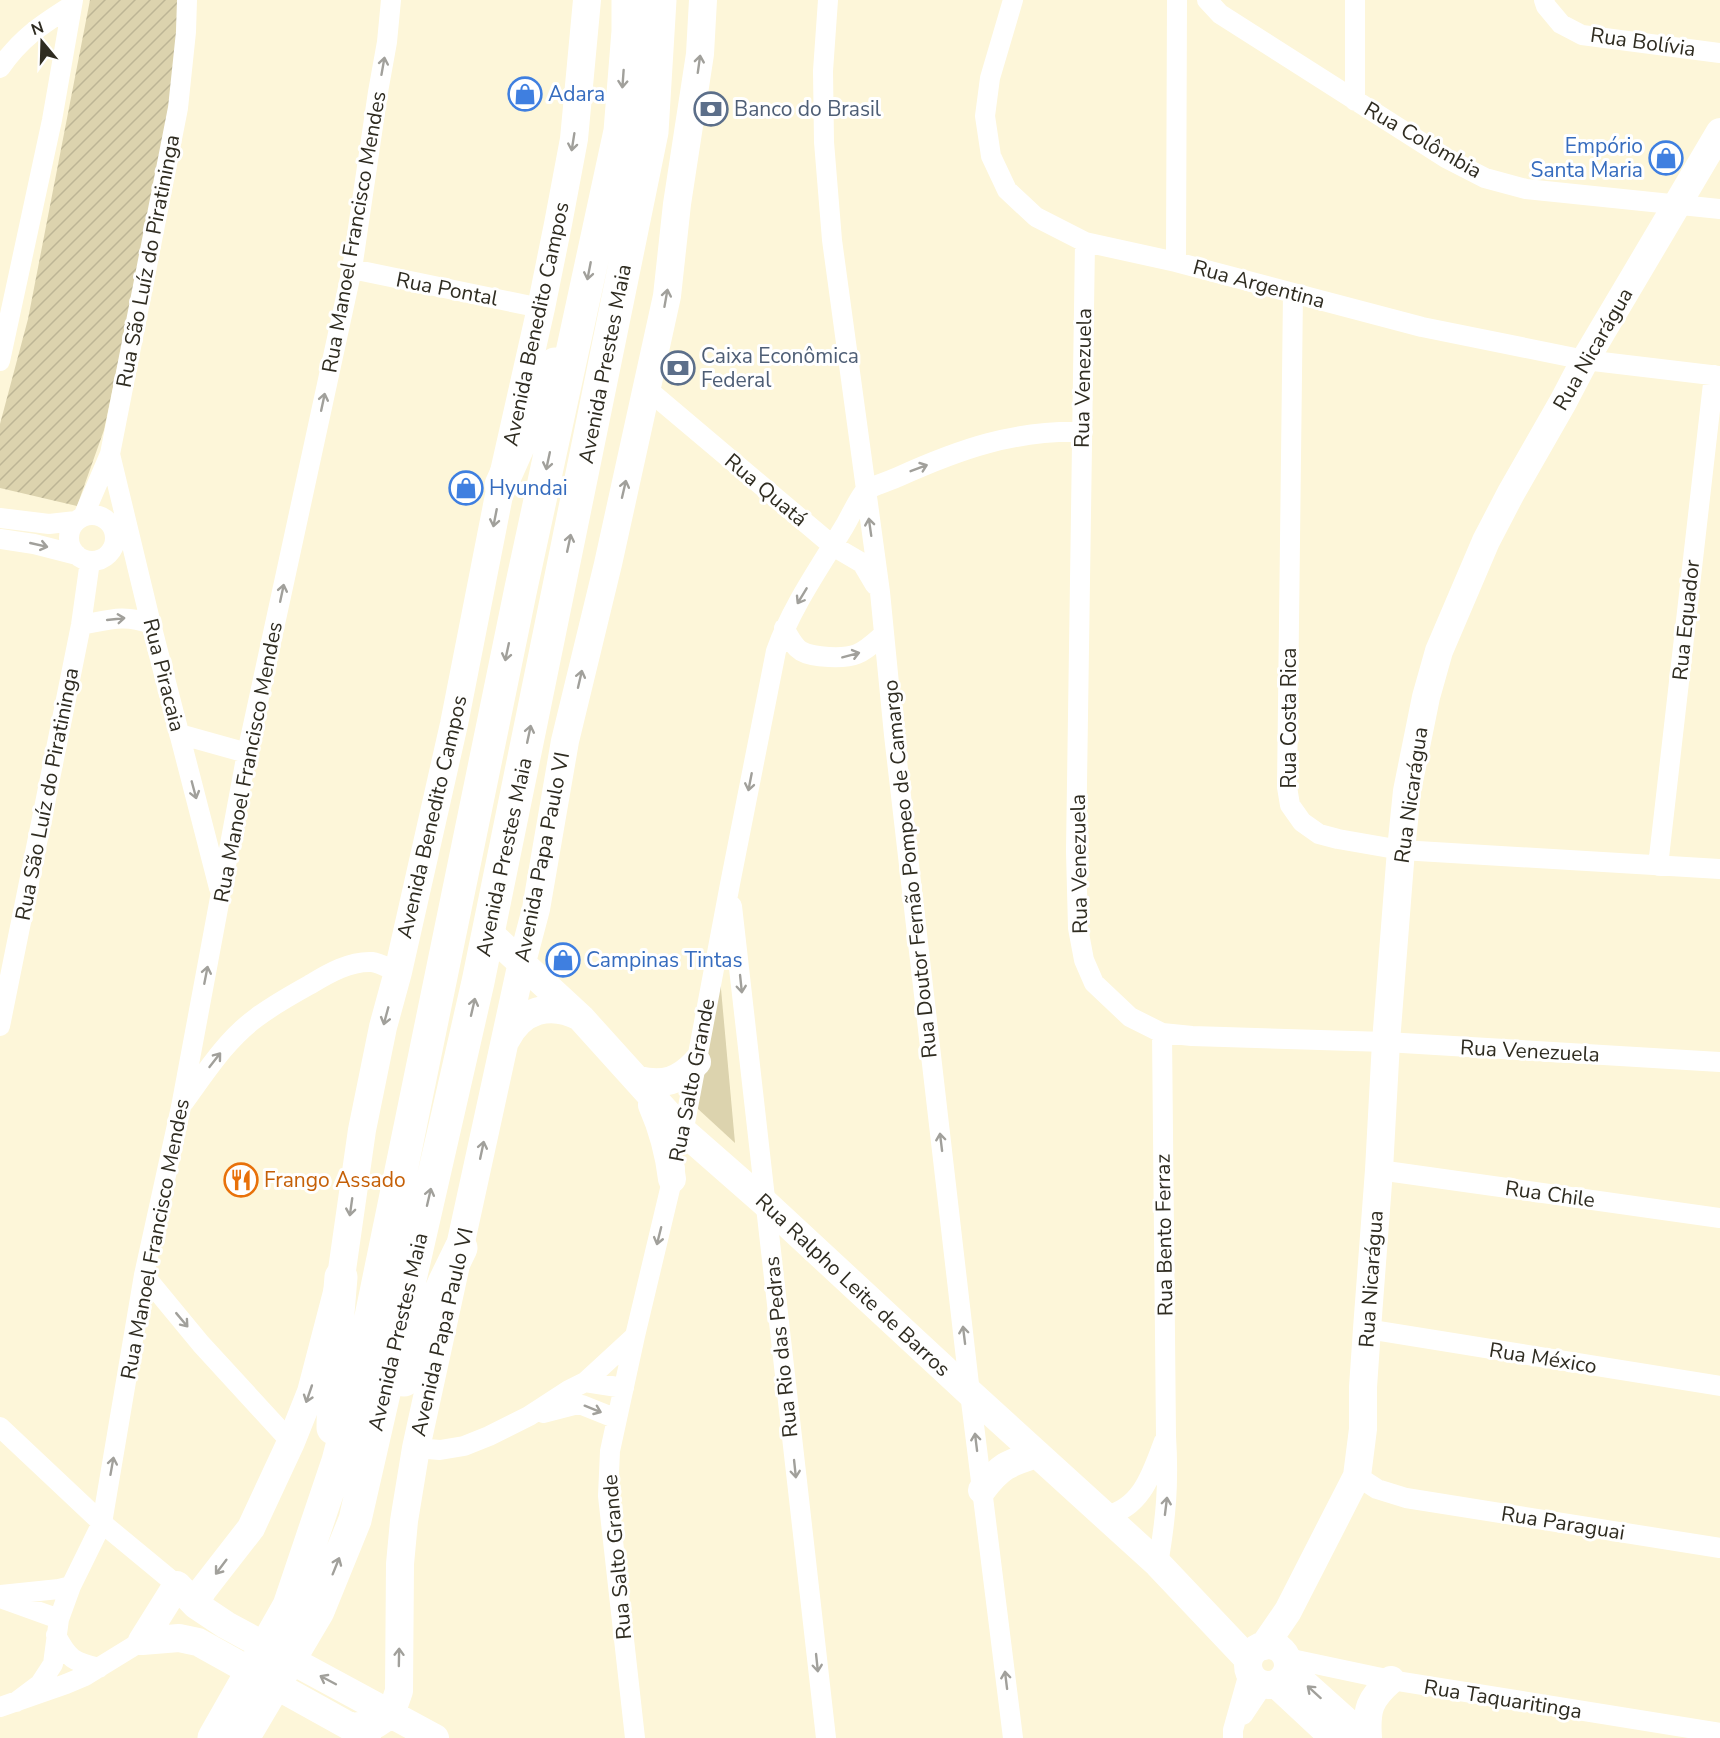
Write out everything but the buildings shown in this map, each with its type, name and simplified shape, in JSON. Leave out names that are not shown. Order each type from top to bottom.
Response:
[{"type":"highway","points":[[618,0],[628,15]]},
{"type":"highway","name":"Avenida Prestes Maia","points":[[255,1703],[303,1609],[355,1520],[478,982],[652,132],[660,0]]},
{"type":"highway","name":"Avenida Prestes Maia","points":[[303,1609],[318,1516],[338,1461],[353,1404],[520,588],[620,131],[628,15]]},
{"type":"highway","points":[[501,485],[583,302]]},
{"type":"highway","points":[[355,1520],[389,1416],[460,1248]]},
{"type":"highway","points":[[318,1516],[334,1421],[334,1360],[341,1277]]},
{"type":"highway","points":[[190,1738],[215,1713],[255,1703]]},
{"type":"highway","points":[[214,1738],[255,1703]]},
{"type":"highway","points":[[243,1738],[255,1703]]},
{"type":"street","name":"Rua São Luíz do Piratininga","points":[[80,519],[110,454],[178,108],[187,0]]},
{"type":"street","name":"Rua Manoel Francisco Mendes","points":[[58,1627],[71,1586],[102,1523],[144,1275],[181,1107],[247,753],[352,269],[387,42],[391,0]]},
{"type":"street","name":"Avenida Benedito Campos","points":[[142,1641],[186,1595],[202,1592],[250,1528],[291,1442],[311,1392],[341,1277],[362,1130],[382,1027],[398,972],[454,724],[501,485],[541,308],[574,139],[587,0]]},
{"type":"street","name":"Avenida Papa Paulo VI","points":[[391,1714],[399,1691],[400,1564],[404,1521],[416,1448],[522,962],[536,909],[565,741],[667,296],[677,204],[700,54],[703,0]]},
{"type":"street","name":"Rua Doutor Fernão Pompeo de Camargo","points":[[828,0],[823,71],[824,142],[832,240],[880,592],[894,735],[970,1393],[1013,1738]]},
{"type":"street","name":"Rua Argentina","points":[[1013,0],[990,78],[985,116],[991,156],[1007,190],[1036,217],[1085,242],[1176,262],[1422,327],[1585,360],[1717,375]]},
{"type":"street","points":[[1355,0],[1355,101]]},
{"type":"street","name":"Rua Bolívia","points":[[1544,0],[1546,6],[1561,24],[1582,34],[1720,53]]},
{"type":"street","points":[[0,68],[24,39],[72,3]]},
{"type":"street","points":[[0,361],[52,120],[72,3]]},
{"type":"street","points":[[1176,262],[1177,6]]},
{"type":"street","name":"Rua Colômbia","points":[[1177,6],[1198,11],[1214,7],[1355,101],[1446,158],[1485,178],[1526,189],[1720,209]]},
{"type":"street","name":"Rua Nicarágua","points":[[1268,1663],[1288,1611],[1357,1476],[1363,1429],[1363,1387],[1401,850],[1407,791],[1426,696],[1439,651],[1486,541],[1510,493],[1585,360],[1720,132]]},
{"type":"street","name":"Rua Venezuela","points":[[1085,242],[1076,851],[1078,928],[1084,960],[1094,983],[1130,1017],[1162,1033],[1386,1042],[1720,1062]]},
{"type":"street","name":"Rua Pontal","points":[[352,269],[541,308]]},
{"type":"street","name":"Rua Costa Rica","points":[[1293,294],[1287,787],[1290,805],[1302,822],[1319,834],[1401,850],[1720,869]]},
{"type":"street","name":"Rua Equador","points":[[1658,866],[1717,375]]},
{"type":"street","name":"Rua Quatá","points":[[647,390],[833,546],[862,563],[880,592]]},
{"type":"street","points":[[865,491],[912,470],[974,447],[1016,436],[1083,432]]},
{"type":"street","name":"Rua Piracaia","points":[[110,454],[221,896]]},
{"type":"street","name":"Rua Salto Grande","points":[[635,1738],[608,1496],[610,1451],[684,1132],[776,651],[784,628],[865,491]]},
{"type":"street","points":[[0,518],[50,524],[98,515],[110,523],[116,538],[105,557],[98,560],[34,544],[0,539]]},
{"type":"street","points":[[80,519],[72,527],[69,542],[83,558]]},
{"type":"street","name":"Rua São Luíz do Piratininga","points":[[0,1026],[81,626],[83,558]]},
{"type":"street","points":[[81,626],[135,618],[151,624]]},
{"type":"street","points":[[784,628],[793,643],[802,651],[840,657],[862,651],[884,634]]},
{"type":"street","points":[[179,734],[247,753]]},
{"type":"street","name":"Rua Rio das Pedras","points":[[730,884],[826,1738]]},
{"type":"street","name":"Rua Ralpho Leite de Barros","points":[[488,932],[581,1018],[684,1132],[765,1203],[1158,1564],[1225,1632],[1268,1663],[1288,1670],[1336,1730],[1366,1738]]},
{"type":"street","points":[[181,1107],[216,1058],[240,1032],[277,1004],[332,971],[355,964],[373,962],[398,972]]},
{"type":"street","points":[[505,1042],[511,1031],[525,1016],[537,1011],[556,1009],[581,1018]]},
{"type":"street","name":"Rua Bento Ferraz","points":[[1158,1564],[1168,1496],[1162,1033]]},
{"type":"street","points":[[638,1080],[651,1083],[670,1081],[688,1071],[697,1062]]},
{"type":"street","points":[[638,1080],[662,1127],[669,1153],[672,1179]]},
{"type":"street","name":"Rua Chile","points":[[1379,1170],[1720,1218]]},
{"type":"street","points":[[144,1275],[201,1344],[291,1442]]},
{"type":"street","name":"Rua México","points":[[1367,1329],[1720,1386]]},
{"type":"street","points":[[416,1448],[440,1450],[464,1446],[529,1416],[585,1382],[635,1336]]},
{"type":"street","points":[[585,1382],[624,1388]]},
{"type":"street","points":[[529,1416],[582,1405],[617,1419]]},
{"type":"street","points":[[0,1427],[102,1523],[186,1595],[226,1625],[435,1738]]},
{"type":"street","name":"Rua Bento Ferraz","points":[[1105,1516],[1118,1513],[1135,1500],[1145,1486],[1166,1436]]},
{"type":"street","points":[[982,1490],[997,1471],[1014,1461],[1037,1454]]},
{"type":"street","name":"Rua Paraguai","points":[[1357,1476],[1377,1489],[1406,1498],[1720,1548]]},
{"type":"street","points":[[90,1548],[123,1541]]},
{"type":"street","points":[[0,1596],[71,1586]]},
{"type":"street","points":[[186,1595],[198,1642]]},
{"type":"street","points":[[0,1596],[58,1627],[65,1653],[76,1662],[99,1668]]},
{"type":"street","points":[[8,1704],[40,1684],[47,1674],[53,1664],[58,1627]]},
{"type":"street","points":[[8,1704],[66,1684],[99,1668],[142,1641],[179,1638],[198,1642],[361,1733],[391,1714]]},
{"type":"street","points":[[1233,1734],[1268,1663]]},
{"type":"street","name":"Rua Taquaritinga","points":[[1268,1663],[1391,1680],[1652,1730],[1720,1733]]},
{"type":"street","points":[[1366,1738],[1368,1709],[1379,1690],[1391,1680]]},
{"type":"shaded area","points":[[90,0],[178,0],[174,79],[132,297],[104,430],[77,506],[0,488],[0,424],[28,319]]},
{"type":"shaded area","points":[[720,978],[735,1143],[697,1108]]},
{"type":"place","name":"Adara","points":[[525,94]]},
{"type":"place","name":"Banco do Brasil","points":[[711,109]]},
{"type":"place","name":"Empório Santa Maria","points":[[1666,158]]},
{"type":"place","name":"Caixa Econômica Federal","points":[[678,368]]},
{"type":"place","name":"Hyundai","points":[[466,488]]},
{"type":"place","name":"Campinas Tintas","points":[[563,960]]},
{"type":"place","name":"Frango Assado","points":[[241,1180]]}]
